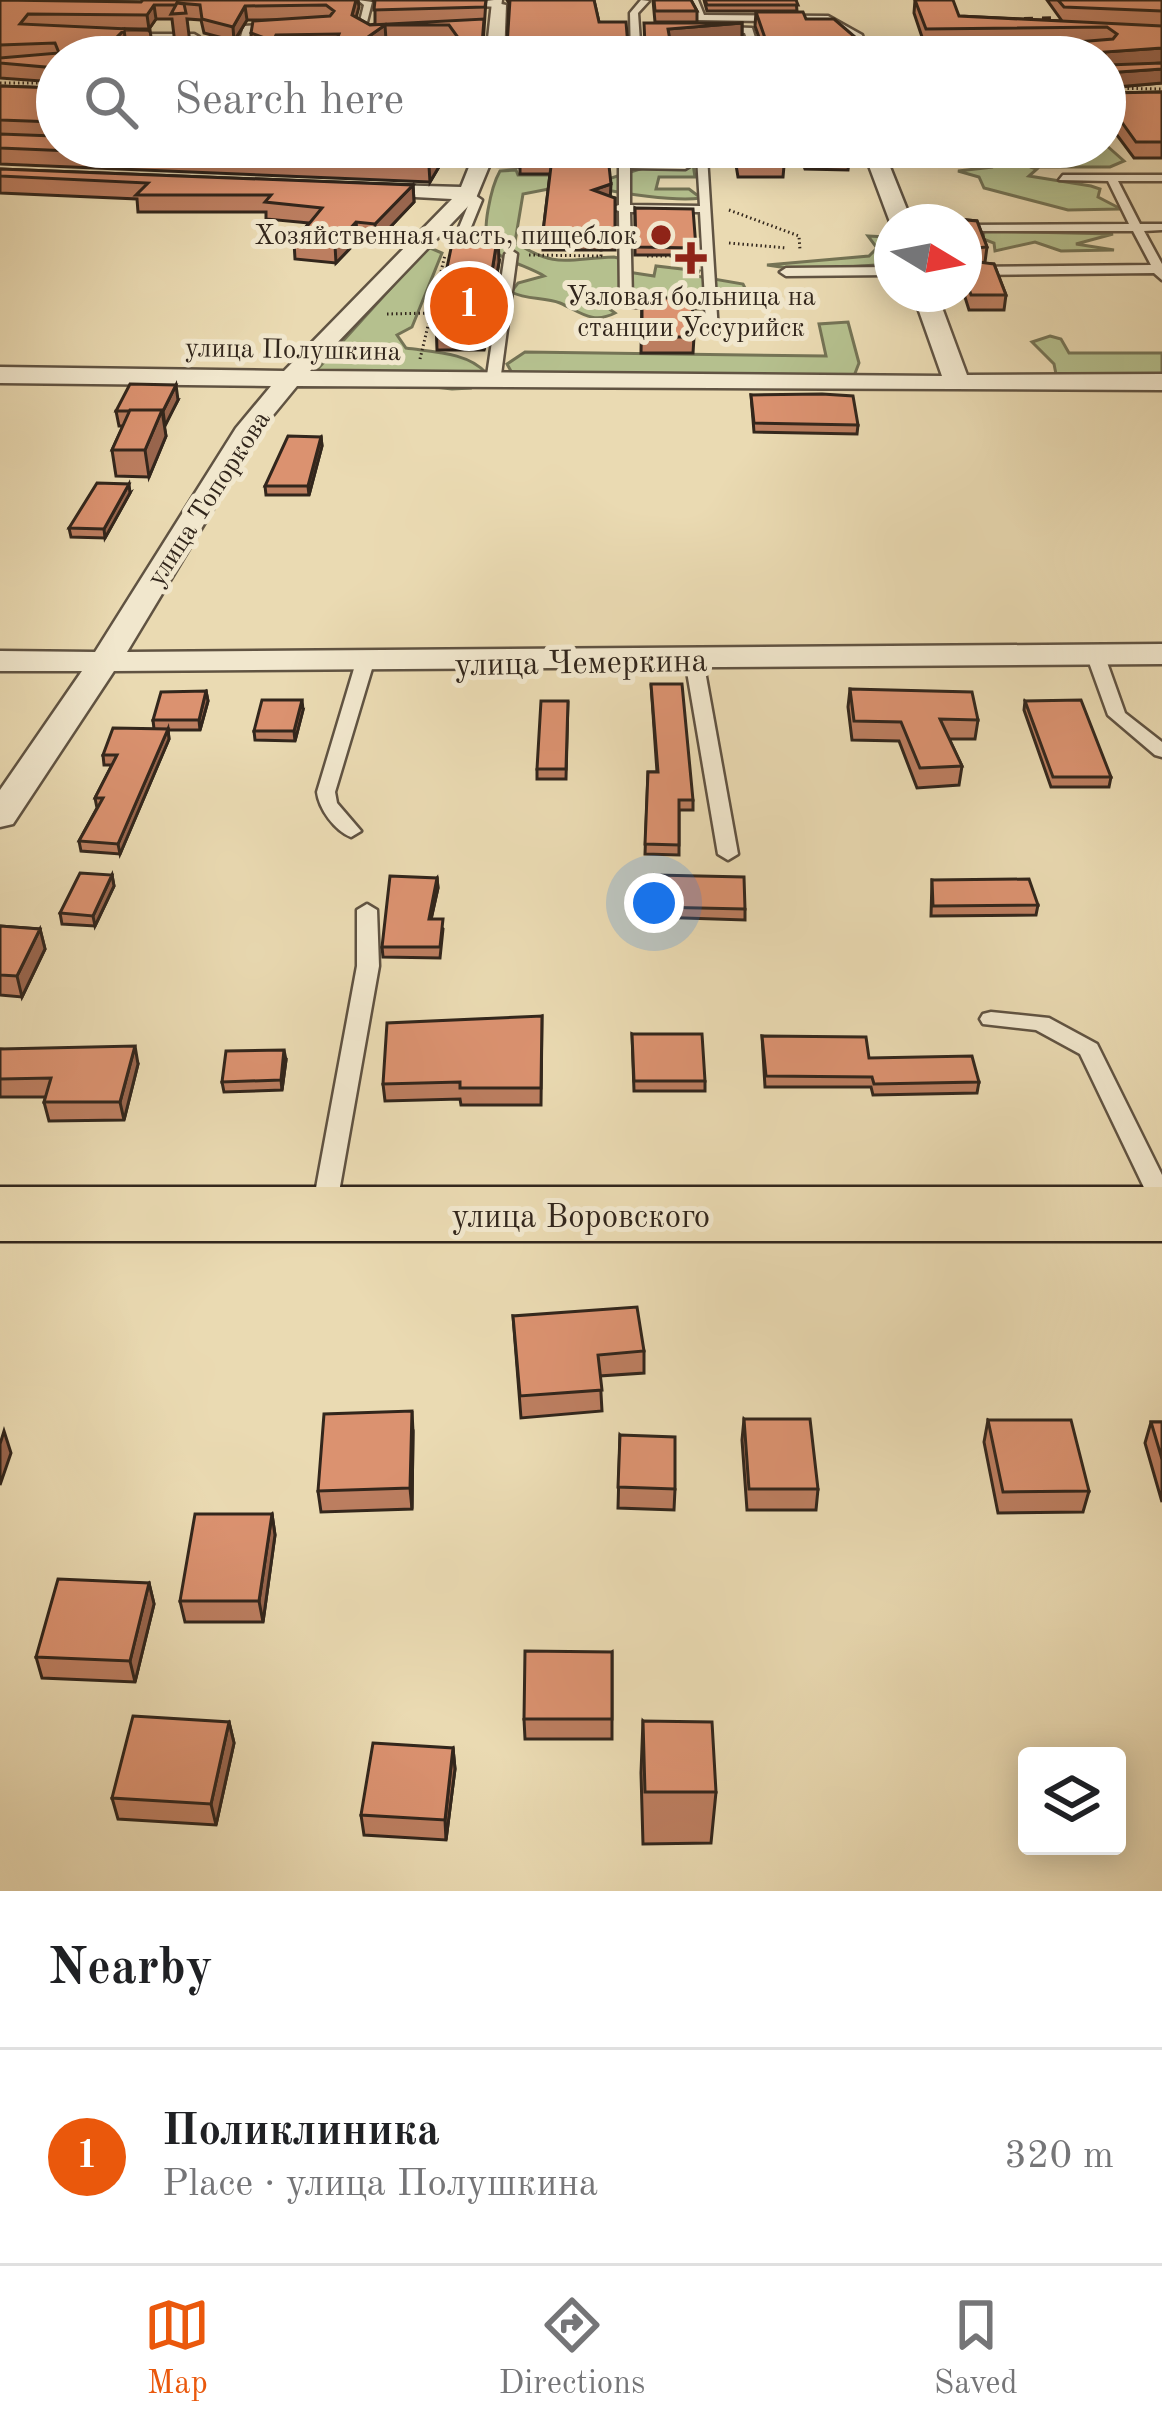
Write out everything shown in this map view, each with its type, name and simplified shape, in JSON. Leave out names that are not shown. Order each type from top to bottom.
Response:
[{"type":"main road","name":"улица Воровского","points":[[0,1214],[1162,1214]]},
{"type":"street","points":[[496,36],[498,2]]},
{"type":"street","name":"улица Топоркова","points":[[0,816],[105,662],[249,428],[287,380],[469,194],[480,168]]},
{"type":"street","points":[[880,168],[894,204]]},
{"type":"street","points":[[330,187],[469,194]]},
{"type":"street","points":[[932,312],[957,381]]},
{"type":"street","name":"улица Полушкина","points":[[0,375],[493,382],[1162,382]]},
{"type":"street","name":"улица Чемеркина","points":[[0,662],[1162,654]]},
{"type":"lane","points":[[362,0],[369,4],[361,27],[394,32]]},
{"type":"lane","points":[[694,0],[709,30]]},
{"type":"lane","points":[[634,36],[634,13],[645,1]]},
{"type":"lane","points":[[441,5],[498,2]]},
{"type":"lane","points":[[814,3],[820,19]]},
{"type":"lane","points":[[701,18],[820,19],[857,36]]},
{"type":"lane","points":[[132,26],[198,26],[194,36]]},
{"type":"lane","points":[[248,36],[247,28],[282,36]]},
{"type":"lane","points":[[475,30],[496,28]]},
{"type":"lane","points":[[633,30],[652,30]]},
{"type":"lane","points":[[690,30],[749,30],[750,36]]},
{"type":"lane","points":[[624,168],[626,303],[712,304]]},
{"type":"lane","points":[[702,168],[713,329]]},
{"type":"lane","points":[[1063,178],[1113,182],[1162,178]]},
{"type":"lane","points":[[1113,182],[1160,272]]},
{"type":"lane","points":[[459,242],[476,200],[469,194]]},
{"type":"lane","points":[[603,207],[705,209]]},
{"type":"lane","points":[[982,228],[1162,227]]},
{"type":"lane","points":[[493,382],[511,254]]},
{"type":"lane","points":[[785,272],[874,271]]},
{"type":"lane","points":[[982,271],[1160,272]]},
{"type":"lane","points":[[1095,654],[1118,715],[1162,751]]},
{"type":"lane","points":[[694,660],[728,854]]},
{"type":"lane","points":[[351,832],[328,804],[326,792],[364,662]]},
{"type":"lane","points":[[323,1216],[368,966],[367,910]]},
{"type":"lane","points":[[991,1018],[1041,1023],[1089,1049],[1162,1200]]},
{"type":"path","points":[[0,83],[36,83]]},
{"type":"path","points":[[1126,88],[1162,89]]},
{"type":"path","points":[[601,256],[603,207]]},
{"type":"path","points":[[415,381],[446,253],[626,256],[708,249],[804,251],[799,236],[736,210],[705,209]]},
{"type":"green space","points":[[643,168],[694,168],[695,177],[659,177],[656,189],[689,189],[701,198],[662,198],[595,188],[595,183]]},
{"type":"green space","points":[[1034,168],[1037,169],[1029,176],[1100,189],[1098,197],[1121,209],[1068,210],[984,188],[979,177],[958,171]]},
{"type":"green space","points":[[516,170],[518,175],[554,175],[554,188],[523,194],[515,242],[529,251],[563,260],[614,257],[622,259],[621,271],[654,276],[656,266],[699,271],[696,276],[743,284],[750,298],[634,299],[604,305],[615,313],[599,318],[511,292],[518,283],[544,276],[502,256],[488,242],[488,210],[497,178],[500,171]]},
{"type":"green space","points":[[984,231],[1113,234],[1076,244],[1114,250],[1061,251],[1035,242],[995,251],[994,243],[983,239]]},
{"type":"green space","points":[[428,247],[442,253],[412,327],[397,335],[406,348],[460,357],[486,373],[471,388],[452,389],[314,373]]},
{"type":"green space","points":[[874,251],[874,265],[801,270],[767,265],[869,256]]},
{"type":"green space","points":[[848,322],[859,363],[854,376],[512,373],[507,364],[525,352],[826,356],[819,324]]},
{"type":"green space","points":[[1050,336],[1061,339],[1069,353],[1162,353],[1162,378],[1056,374],[1054,364],[1032,342]]},
{"type":"building","points":[[0,0],[356,0],[352,15],[370,25],[484,19],[483,36],[457,36],[449,25],[385,25],[369,36],[259,36],[251,33],[253,21],[330,16],[334,11],[326,5],[245,6],[233,27],[202,19],[200,5],[177,3],[154,5],[147,15],[28,14],[20,24],[150,30],[124,30],[118,36],[36,36],[36,44],[0,45]]},
{"type":"building","points":[[375,0],[486,0],[485,7],[374,10]]},
{"type":"building","points":[[510,0],[594,0],[599,22],[626,22],[627,36],[508,36]]},
{"type":"building","points":[[654,0],[691,0],[697,11],[655,11]]},
{"type":"building","points":[[705,0],[796,0],[798,5],[707,5]]},
{"type":"building","points":[[915,0],[953,0],[959,16],[1162,26],[1162,48],[1126,50],[1126,36],[1115,36],[1107,27],[926,29]]},
{"type":"building","points":[[1058,0],[1162,0],[1162,11],[1064,7]]},
{"type":"building","points":[[177,3],[184,4],[186,13],[171,14]]},
{"type":"building","points":[[756,12],[803,12],[806,19],[834,19],[854,36],[764,36]]},
{"type":"building","points":[[644,23],[742,23],[668,29],[669,36],[645,36]]},
{"type":"building","points":[[36,55],[36,66],[0,63],[0,58]]},
{"type":"building","points":[[1162,63],[1162,69],[1126,72],[1126,64]]},
{"type":"building","points":[[0,86],[36,87],[36,121],[0,120]]},
{"type":"building","points":[[1162,92],[1162,142],[1136,142],[1126,128],[1126,93]]},
{"type":"building","points":[[0,134],[36,135],[36,150],[0,148]]},
{"type":"building","points":[[551,168],[609,168],[611,184],[593,190],[615,198],[615,233],[543,232]]},
{"type":"building","points":[[0,169],[413,185],[375,224],[356,222],[335,245],[294,242],[322,208],[265,202],[271,195],[136,195],[148,183],[0,176]]},
{"type":"building","name":"Хозяйственная часть, пищеблок","points":[[635,208],[693,209],[696,248],[636,247]]},
{"type":"building","points":[[454,234],[498,234],[484,321],[436,320]]},
{"type":"building","points":[[982,262],[994,264],[1006,295],[982,295]]},
{"type":"building","points":[[642,298],[692,298],[694,337],[642,337]]},
{"type":"building","points":[[130,384],[176,385],[163,411],[116,411]]},
{"type":"building","points":[[751,395],[853,396],[858,425],[754,423]]},
{"type":"building","points":[[130,410],[162,410],[145,450],[112,450]]},
{"type":"building","points":[[288,436],[321,437],[308,486],[265,486]]},
{"type":"building","points":[[97,483],[129,484],[104,529],[69,528]]},
{"type":"building","points":[[651,684],[682,684],[693,800],[679,800],[679,845],[645,844],[648,772],[658,772]]},
{"type":"building","points":[[850,689],[972,692],[978,720],[940,719],[962,766],[920,768],[901,722],[854,721]]},
{"type":"building","points":[[206,691],[199,720],[153,720],[161,692]]},
{"type":"building","points":[[262,700],[302,700],[294,731],[254,731]]},
{"type":"building","points":[[1081,700],[1111,777],[1053,777],[1025,701]]},
{"type":"building","points":[[541,701],[568,701],[566,769],[537,769]]},
{"type":"building","points":[[113,728],[168,729],[118,844],[79,841],[103,798],[95,798],[117,755],[103,755]]},
{"type":"building","points":[[80,873],[112,875],[93,916],[60,913]]},
{"type":"building","points":[[655,875],[744,877],[745,909],[654,907]]},
{"type":"building","points":[[390,876],[437,878],[429,919],[443,919],[440,947],[382,947]]},
{"type":"building","points":[[1029,879],[1038,905],[933,906],[932,880]]},
{"type":"building","points":[[0,926],[40,929],[17,976],[0,975]]},
{"type":"building","points":[[542,1016],[541,1088],[460,1088],[460,1082],[383,1084],[387,1023]]},
{"type":"building","points":[[632,1034],[702,1034],[705,1081],[634,1081]]},
{"type":"building","points":[[762,1036],[866,1037],[869,1058],[972,1056],[979,1082],[874,1084],[872,1077],[766,1076]]},
{"type":"building","points":[[135,1046],[120,1102],[44,1102],[51,1078],[0,1079],[0,1049]]},
{"type":"building","points":[[284,1050],[281,1080],[222,1082],[226,1051]]},
{"type":"building","points":[[637,1307],[644,1351],[598,1355],[602,1390],[520,1396],[513,1316]]},
{"type":"building","points":[[412,1411],[410,1488],[318,1491],[324,1414]]},
{"type":"building","points":[[744,1419],[810,1419],[818,1489],[749,1489]]},
{"type":"building","points":[[988,1420],[1071,1420],[1089,1491],[1003,1492]]},
{"type":"building","points":[[1151,1422],[1162,1422],[1162,1459]]},
{"type":"building","points":[[620,1435],[675,1437],[675,1489],[618,1487]]},
{"type":"building","points":[[195,1514],[272,1514],[259,1601],[180,1601]]},
{"type":"building","points":[[58,1579],[149,1583],[130,1661],[36,1657]]},
{"type":"building","points":[[525,1651],[612,1652],[612,1719],[524,1719]]},
{"type":"building","points":[[133,1716],[229,1722],[211,1804],[112,1798]]},
{"type":"building","points":[[643,1721],[712,1722],[716,1792],[645,1792]]},
{"type":"building","points":[[373,1743],[453,1748],[445,1820],[361,1815]]},
{"type":"railway","points":[[988,20],[1162,16]]},
{"type":"place","name":"Хозяйственная часть, пищеблок","points":[[661,235]]},
{"type":"place","name":"Узловая больница на станции Уссурийск","points":[[691,258]]},
{"type":"place","name":"Поликлиника","points":[[469,306]]}]
